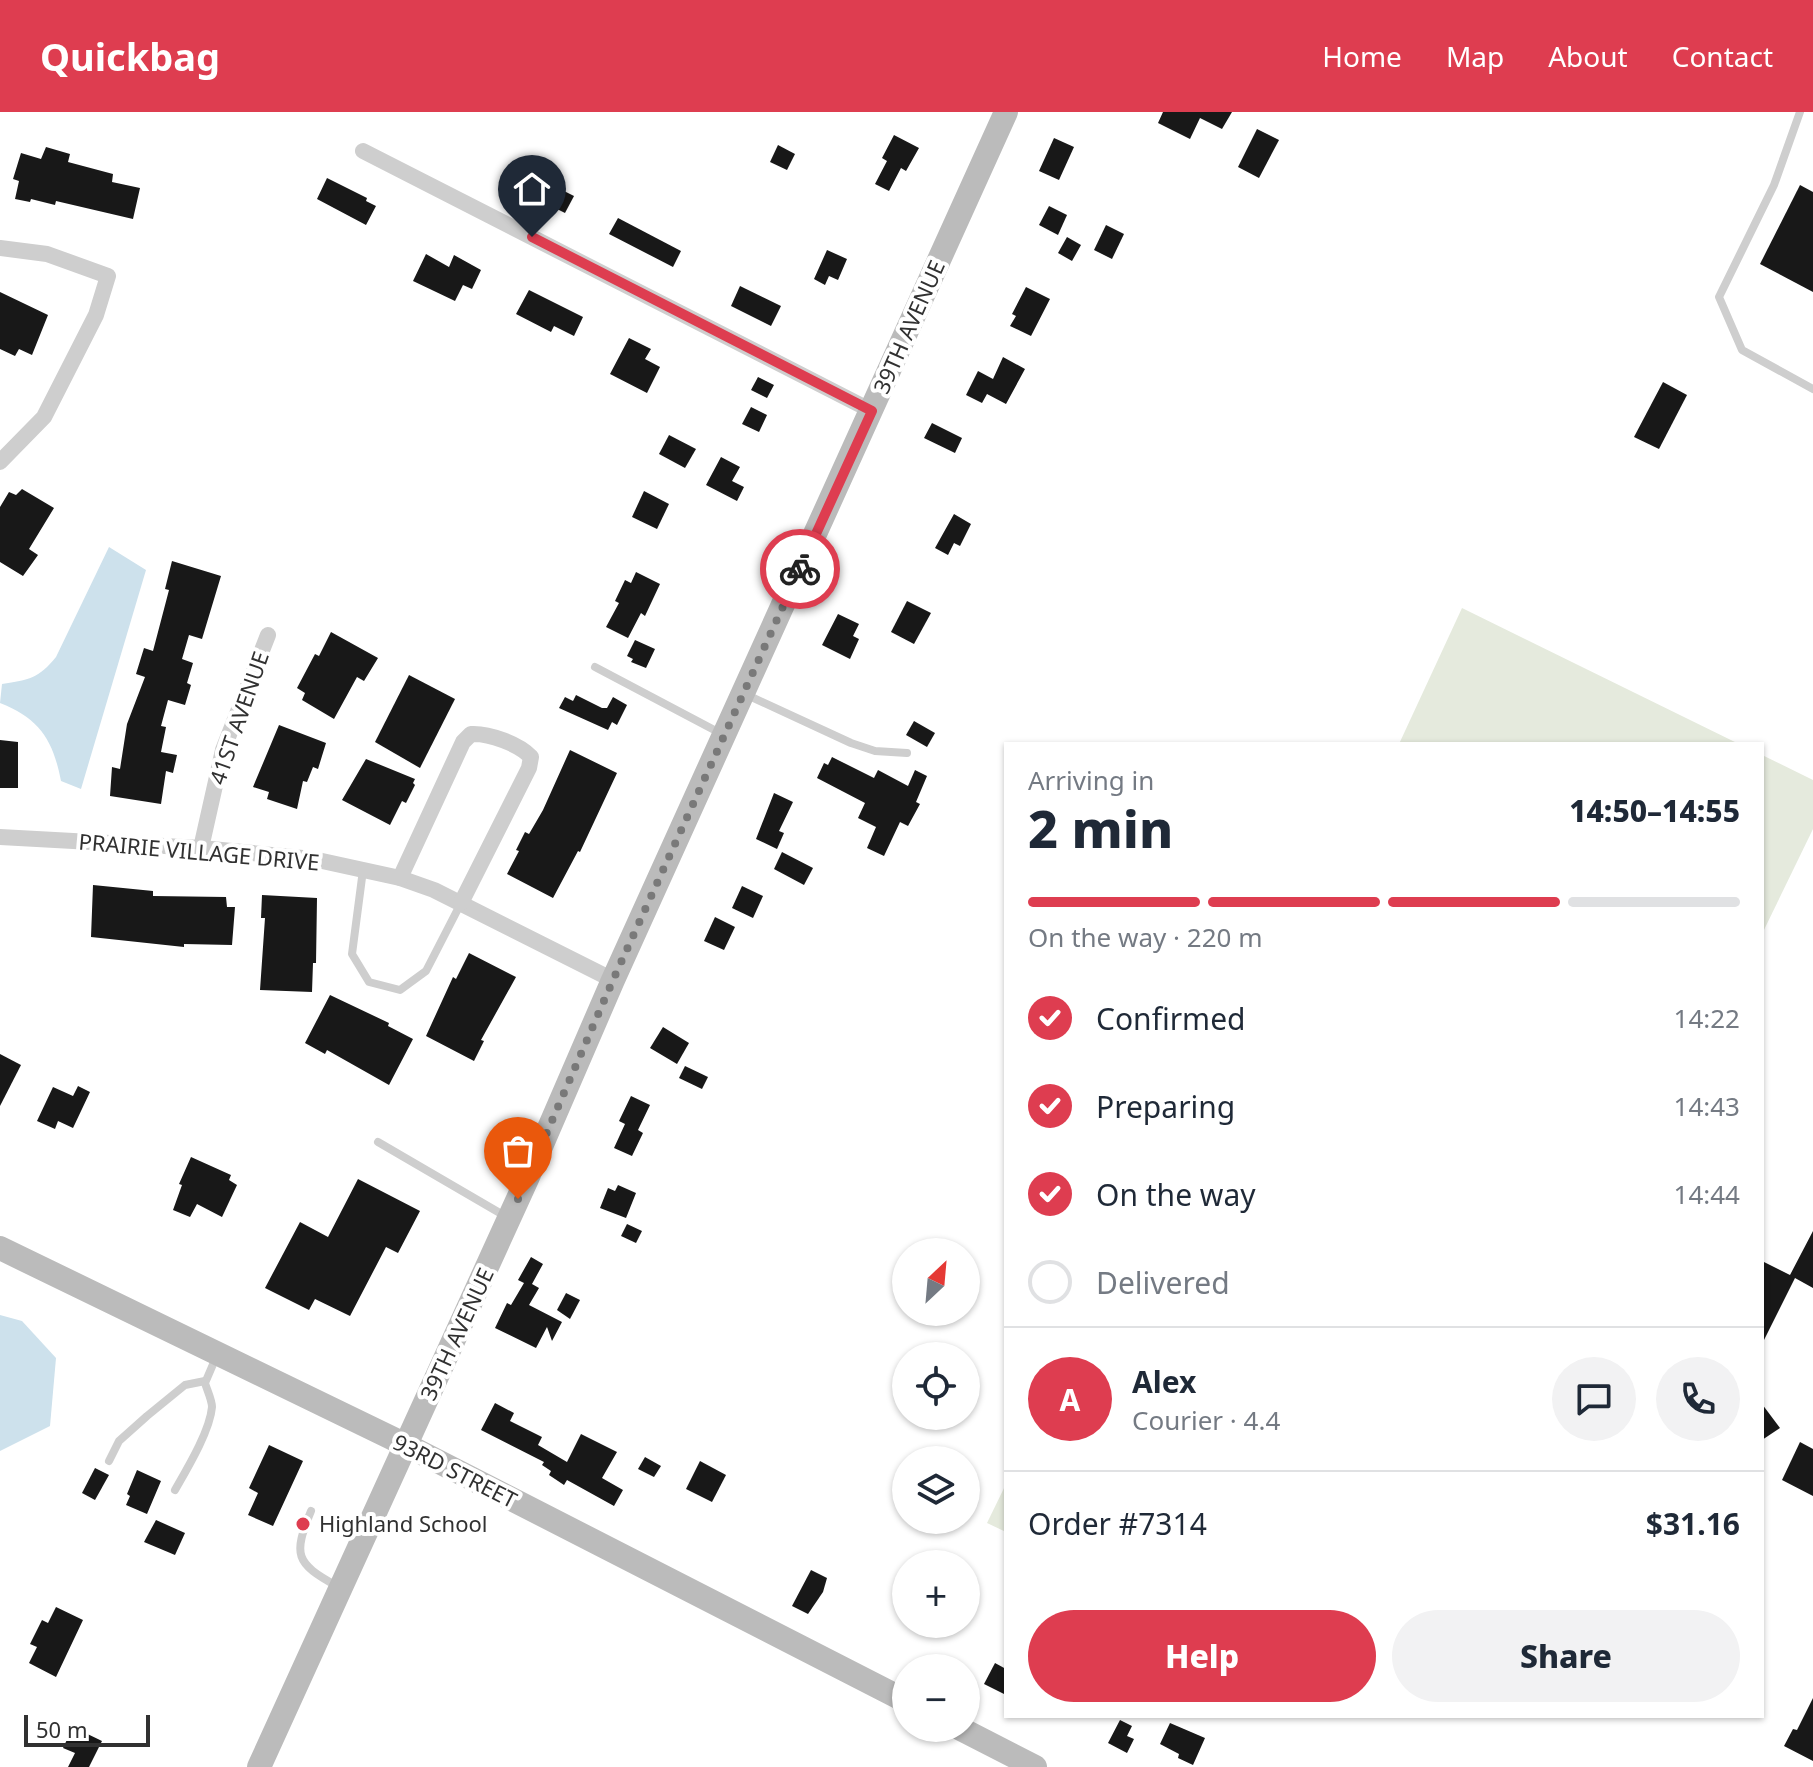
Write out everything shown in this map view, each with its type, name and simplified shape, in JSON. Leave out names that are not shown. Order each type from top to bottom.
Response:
[{"type":"main road","name":"39TH AVENUE","points":[[259,1767],[510,1218],[613,980],[1006,112]]},
{"type":"main road","name":"93RD STREET","points":[[0,1248],[406,1445],[892,1694]]},
{"type":"main road","points":[[980,1739],[1035,1767]]},
{"type":"street","points":[[363,151],[872,411]]},
{"type":"street","points":[[0,248],[47,254],[108,276],[96,315],[44,417],[0,462]]},
{"type":"street","name":"41ST AVENUE","points":[[201,848],[223,750],[268,635]]},
{"type":"street","points":[[400,878],[463,742],[471,734],[482,734],[525,750],[531,757],[529,768],[461,903]]},
{"type":"street","name":"PRAIRIE VILLAGE DRIVE","points":[[0,837],[201,848],[313,859],[400,878],[434,890],[613,980]]},
{"type":"lane","points":[[1800,112],[1774,185],[1719,297],[1742,350],[1813,389]]},
{"type":"lane","points":[[595,667],[725,735]]},
{"type":"lane","points":[[744,693],[851,743],[875,751],[907,753]]},
{"type":"lane","points":[[363,870],[352,954],[369,982],[400,990],[426,971],[461,903]]},
{"type":"lane","points":[[378,1142],[510,1218]]},
{"type":"lane","points":[[175,1490],[201,1440],[210,1414],[212,1405],[205,1381],[218,1354]]},
{"type":"lane","points":[[109,1461],[119,1441],[147,1416],[185,1385],[205,1381]]},
{"type":"lane","points":[[311,1511],[300,1539],[300,1556],[313,1572],[341,1588]]},
{"type":"shaded area","points":[[1462,608],[1735,742],[1400,742]]},
{"type":"shaded area","points":[[1764,756],[1813,780],[1813,829],[1764,930]]},
{"type":"shaded area","points":[[1004,1488],[1004,1531],[987,1523]]},
{"type":"water","points":[[109,547],[146,570],[81,789],[61,781],[49,743],[35,724],[0,703],[2,684],[33,677],[56,657]]},
{"type":"water","points":[[0,1315],[22,1321],[56,1358],[50,1426],[0,1451]]},
{"type":"building","points":[[1163,112],[1232,112],[1222,129],[1200,118],[1190,139],[1158,123]]},
{"type":"building","points":[[1257,129],[1279,140],[1259,178],[1238,167]]},
{"type":"building","points":[[894,135],[919,148],[906,171],[901,168],[889,191],[875,184],[887,161],[882,158]]},
{"type":"building","points":[[1054,138],[1074,147],[1059,180],[1039,171]]},
{"type":"building","points":[[778,145],[795,154],[787,170],[770,162]]},
{"type":"building","points":[[46,147],[70,154],[68,162],[113,174],[112,182],[140,188],[133,219],[56,201],[55,205],[15,199],[19,181],[13,179],[21,153],[41,159]]},
{"type":"building","points":[[327,178],[367,198],[366,201],[376,206],[366,225],[317,199]]},
{"type":"building","points":[[1800,185],[1813,192],[1813,292],[1760,264]]},
{"type":"building","points":[[558,188],[574,196],[565,213],[549,205]]},
{"type":"building","points":[[1049,206],[1067,215],[1058,235],[1039,225]]},
{"type":"building","points":[[618,218],[681,251],[673,267],[609,234]]},
{"type":"building","points":[[1106,225],[1124,234],[1112,259],[1094,250]]},
{"type":"building","points":[[1067,237],[1081,245],[1072,261],[1058,253]]},
{"type":"building","points":[[827,250],[847,259],[838,280],[829,276],[825,285],[814,279]]},
{"type":"building","points":[[426,254],[449,267],[454,255],[481,270],[472,289],[463,285],[455,301],[413,281]]},
{"type":"building","points":[[740,286],[781,306],[771,326],[731,306]]},
{"type":"building","points":[[1026,287],[1050,299],[1031,336],[1010,326],[1016,316],[1012,314]]},
{"type":"building","points":[[529,290],[583,317],[574,336],[554,326],[551,332],[516,314]]},
{"type":"building","points":[[0,292],[48,315],[32,355],[19,349],[15,356],[0,349]]},
{"type":"building","points":[[629,338],[651,349],[645,359],[660,367],[647,393],[610,374]]},
{"type":"building","points":[[1003,357],[1025,369],[1006,404],[987,394],[982,403],[966,395],[978,371],[993,379]]},
{"type":"building","points":[[758,377],[774,385],[767,398],[751,390]]},
{"type":"building","points":[[1663,382],[1687,395],[1659,449],[1634,437]]},
{"type":"building","points":[[751,407],[767,415],[759,432],[742,424]]},
{"type":"building","points":[[932,423],[962,438],[955,453],[924,438]]},
{"type":"building","points":[[669,435],[696,449],[685,468],[659,454]]},
{"type":"building","points":[[721,457],[740,467],[732,481],[744,487],[737,501],[706,485]]},
{"type":"building","points":[[22,489],[54,508],[29,549],[38,555],[23,576],[0,562],[0,507],[9,492],[16,495]]},
{"type":"building","points":[[644,491],[669,504],[657,529],[632,517]]},
{"type":"building","points":[[954,514],[971,524],[960,546],[954,543],[948,555],[935,548]]},
{"type":"building","points":[[172,561],[221,576],[202,639],[189,635],[182,659],[193,663],[185,705],[168,700],[161,726],[166,727],[161,752],[177,755],[173,773],[166,771],[161,804],[110,796],[112,767],[120,769],[127,724],[145,677],[136,674],[144,648],[153,651],[169,590],[165,589]]},
{"type":"building","points":[[636,572],[660,584],[645,616],[641,613],[628,638],[606,627],[619,603],[615,601],[625,580],[631,583]]},
{"type":"building","points":[[907,601],[931,613],[914,644],[891,632]]},
{"type":"building","points":[[838,614],[859,624],[853,636],[859,639],[850,659],[822,645]]},
{"type":"building","points":[[331,632],[378,658],[364,681],[357,677],[334,719],[302,700],[305,693],[297,688]]},
{"type":"building","points":[[635,640],[655,649],[646,668],[631,662],[633,659],[627,656]]},
{"type":"building","points":[[409,675],[455,699],[420,768],[375,742]]},
{"type":"building","points":[[576,695],[602,708],[607,708],[613,697],[627,705],[617,725],[612,722],[608,730],[559,708],[565,697],[573,701]]},
{"type":"building","points":[[914,721],[935,733],[927,747],[906,735]]},
{"type":"building","points":[[279,725],[326,743],[318,769],[313,767],[307,782],[303,781],[297,809],[267,799],[269,792],[253,787]]},
{"type":"building","points":[[0,740],[18,742],[18,788],[0,788]]},
{"type":"building","points":[[570,750],[617,773],[580,852],[553,898],[507,874],[525,832],[529,834],[543,810]]},
{"type":"building","points":[[832,757],[874,778],[878,770],[908,786],[915,770],[927,776],[916,802],[920,804],[908,826],[900,822],[884,856],[867,848],[876,827],[858,818],[865,803],[817,778],[824,763],[828,765]]},
{"type":"building","points":[[366,759],[415,779],[406,803],[402,801],[390,825],[342,800]]},
{"type":"building","points":[[774,793],[793,802],[779,831],[784,833],[777,849],[756,839]]},
{"type":"building","points":[[782,852],[813,868],[804,885],[774,869]]},
{"type":"building","points":[[93,885],[153,891],[153,896],[226,897],[227,907],[235,907],[232,945],[184,944],[184,947],[91,937]]},
{"type":"building","points":[[742,886],[763,896],[753,918],[732,908]]},
{"type":"building","points":[[262,895],[317,898],[316,963],[313,963],[312,992],[260,990],[265,918],[261,918]]},
{"type":"building","points":[[715,917],[735,927],[724,950],[704,941]]},
{"type":"building","points":[[469,953],[516,977],[481,1040],[484,1041],[474,1061],[426,1036],[453,977],[456,979]]},
{"type":"building","points":[[330,995],[389,1023],[388,1026],[413,1039],[389,1085],[327,1050],[325,1054],[305,1043]]},
{"type":"building","points":[[663,1027],[689,1043],[677,1064],[650,1048]]},
{"type":"building","points":[[0,1054],[21,1065],[0,1106]]},
{"type":"building","points":[[685,1066],[708,1077],[702,1089],[679,1078]]},
{"type":"building","points":[[78,1086],[90,1092],[73,1128],[58,1121],[55,1129],[37,1121],[53,1087],[73,1096]]},
{"type":"building","points":[[631,1096],[650,1105],[638,1130],[643,1133],[632,1156],[614,1148],[625,1124],[619,1121]]},
{"type":"building","points":[[191,1157],[231,1175],[229,1180],[237,1185],[222,1217],[197,1204],[190,1217],[173,1210],[182,1185],[179,1184]]},
{"type":"building","points":[[358,1179],[420,1211],[398,1253],[386,1247],[350,1316],[315,1299],[309,1310],[265,1288],[300,1222],[328,1237]]},
{"type":"building","points":[[618,1185],[636,1193],[626,1218],[600,1208],[608,1188],[615,1191]]},
{"type":"building","points":[[627,1224],[642,1231],[636,1243],[621,1236]]},
{"type":"building","points":[[1813,1231],[1813,1288],[1795,1278],[1764,1340],[1764,1262],[1790,1275]]},
{"type":"building","points":[[531,1257],[543,1264],[532,1284],[539,1288],[529,1305],[562,1322],[552,1341],[547,1327],[536,1348],[495,1328],[507,1303],[511,1305],[524,1283],[518,1280]]},
{"type":"building","points":[[566,1293],[580,1300],[570,1319],[557,1310]]},
{"type":"building","points":[[495,1403],[514,1413],[510,1421],[542,1437],[538,1445],[567,1462],[581,1434],[617,1452],[602,1478],[623,1490],[614,1506],[567,1480],[564,1485],[549,1475],[551,1471],[542,1465],[544,1462],[481,1430]]},
{"type":"building","points":[[1764,1407],[1780,1428],[1764,1439]]},
{"type":"building","points":[[1800,1442],[1813,1449],[1813,1496],[1782,1480]]},
{"type":"building","points":[[269,1445],[303,1461],[273,1526],[248,1515],[258,1493],[249,1488]]},
{"type":"building","points":[[645,1457],[661,1466],[654,1477],[638,1469]]},
{"type":"building","points":[[700,1461],[726,1475],[712,1502],[686,1489]]},
{"type":"building","points":[[95,1468],[109,1475],[95,1500],[82,1493]]},
{"type":"building","points":[[137,1470],[161,1481],[147,1514],[126,1505]]},
{"type":"building","points":[[156,1520],[185,1533],[175,1555],[144,1542]]},
{"type":"building","points":[[811,1570],[827,1578],[823,1592],[808,1614],[792,1606]]},
{"type":"building","points":[[56,1607],[83,1620],[56,1677],[29,1663],[37,1647],[30,1644],[42,1620],[48,1623]]},
{"type":"building","points":[[995,1663],[1004,1668],[1004,1694],[984,1684]]},
{"type":"building","points":[[1813,1698],[1813,1761],[1784,1746],[1793,1729],[1797,1730]]},
{"type":"building","points":[[1120,1720],[1132,1726],[1127,1736],[1134,1739],[1127,1753],[1108,1743]]},
{"type":"building","points":[[1170,1723],[1205,1738],[1193,1765],[1160,1744]]},
{"type":"building","points":[[73,1727],[102,1741],[89,1767],[68,1767],[75,1753],[63,1748]]},
{"type":"way so far","points":[[518,1199],[613,980],[800,569]]},
{"type":"place","name":"Highland School","points":[[303,1524]]},
{"type":"route","points":[[532,237],[872,411],[800,569]]}]
